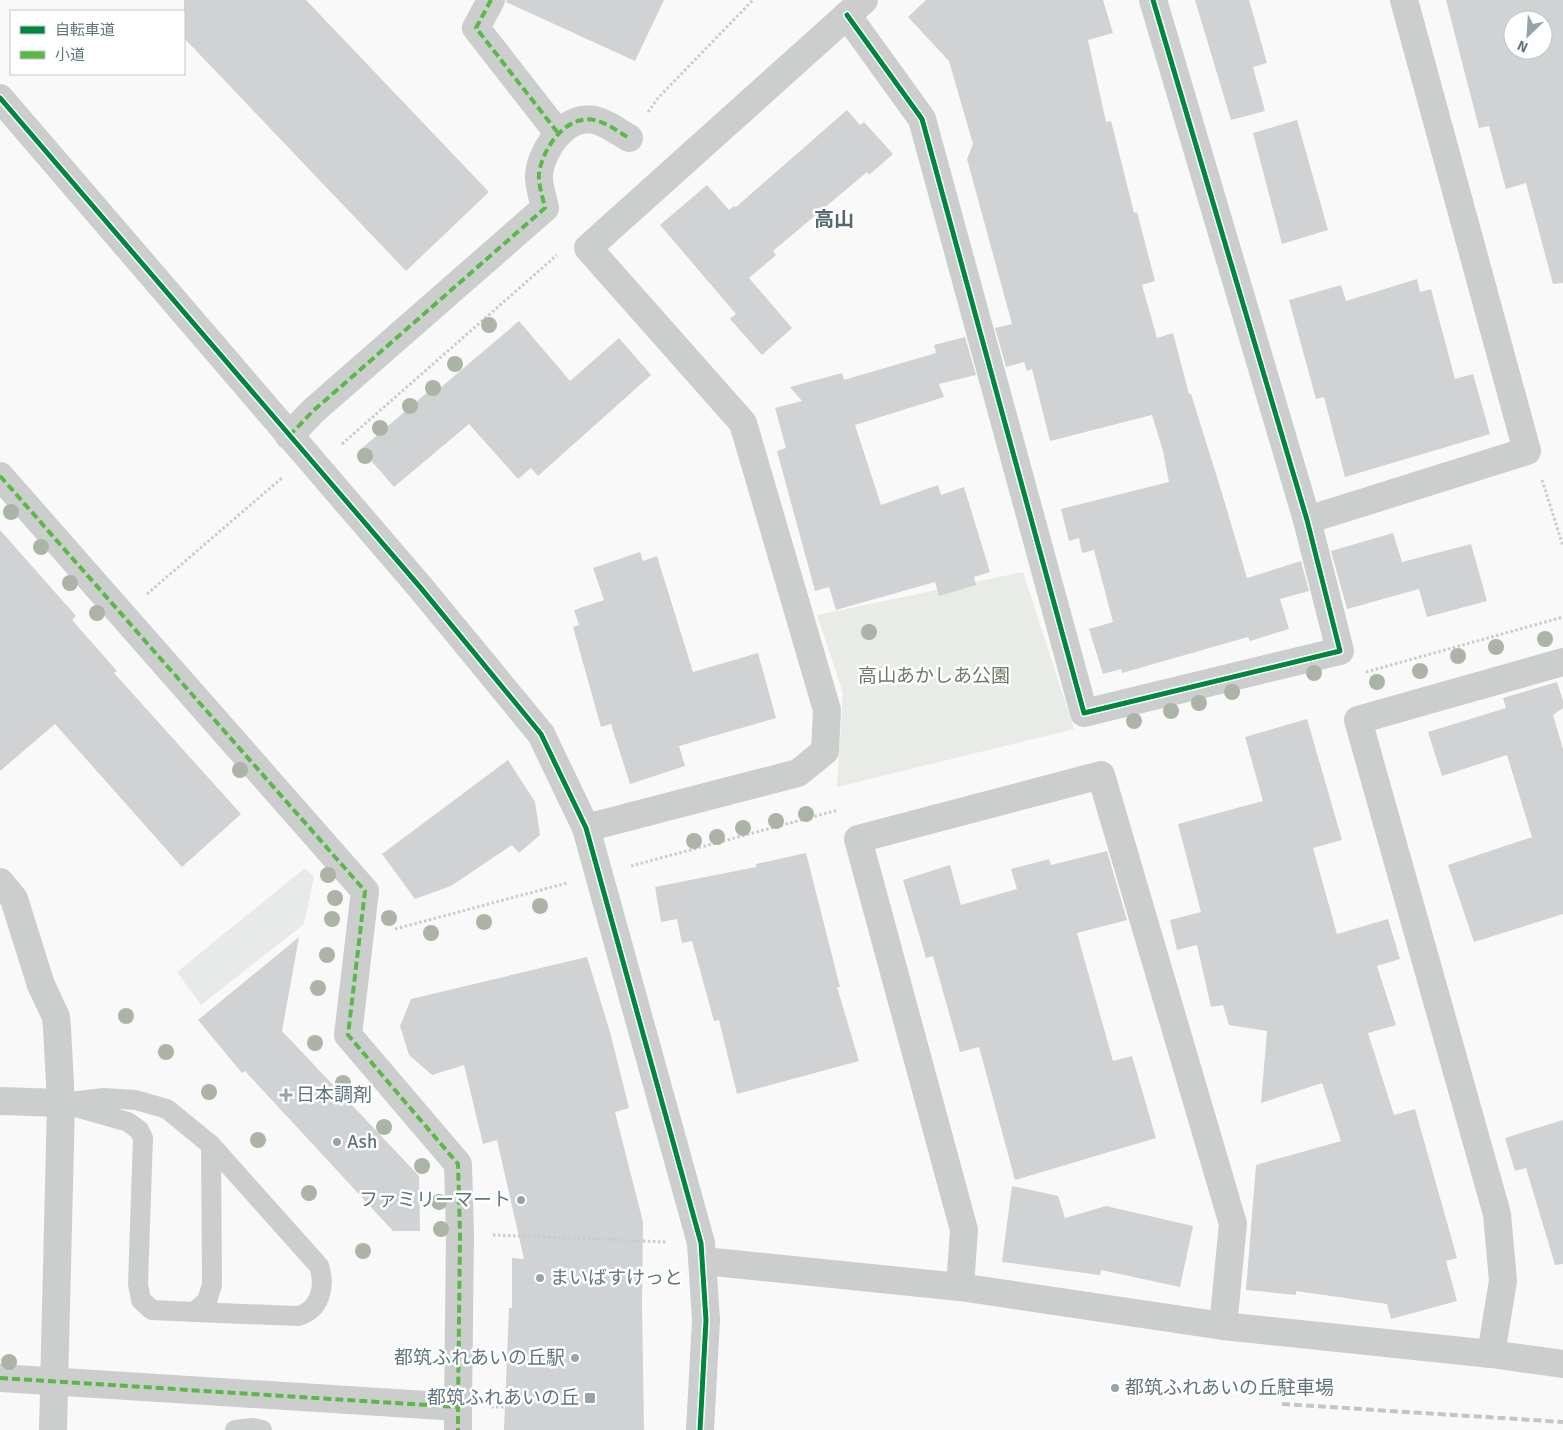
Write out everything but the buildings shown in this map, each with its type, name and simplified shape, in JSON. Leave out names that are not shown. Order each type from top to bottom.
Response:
[{"type":"street","points":[[491,0],[476,28],[558,134]]},
{"type":"street","points":[[586,828],[798,773],[825,751],[827,710],[743,423],[588,248],[856,8],[922,119],[1084,713],[1340,650],[1308,520],[1153,0]]},
{"type":"street","points":[[1308,520],[1527,451],[1404,0]]},
{"type":"street","points":[[0,98],[420,587],[542,734],[586,828],[702,1252],[706,1320],[700,1430]]},
{"type":"street","points":[[289,436],[313,411],[545,208],[539,176],[544,155],[558,134],[580,120],[598,120],[629,138]]},
{"type":"street","points":[[0,476],[365,891],[348,1035],[458,1164],[460,1234],[458,1418],[0,1378]]},
{"type":"street","points":[[1491,1354],[1503,1281],[1498,1214],[1358,720],[1563,662]]},
{"type":"street","points":[[960,1288],[964,1230],[858,840],[1101,775],[1233,1224],[1223,1326]]},
{"type":"street","points":[[0,882],[14,899],[41,985],[56,1018],[61,1103],[53,1430]]},
{"type":"street","points":[[0,1101],[61,1103]]},
{"type":"street","points":[[702,1252],[1223,1326],[1491,1354],[1563,1364]]},
{"type":"lane","points":[[104,1098],[136,1100],[167,1109],[211,1145],[319,1266],[323,1277],[322,1286],[313,1308],[298,1316],[152,1310],[141,1300],[138,1284],[144,1147],[139,1130],[128,1122],[61,1103],[104,1098]]},
{"type":"lane","points":[[194,1312],[207,1300],[212,1285],[211,1145]]},
{"type":"lane","points":[[236,1430],[253,1428],[262,1430]]},
{"type":"path","points":[[629,138],[658,98],[753,0]]},
{"type":"path","points":[[313,411],[340,446],[561,252]]},
{"type":"path","points":[[1527,451],[1539,468],[1563,546]]},
{"type":"path","points":[[122,616],[307,457]]},
{"type":"path","points":[[360,938],[598,875]]},
{"type":"path","points":[[460,1234],[702,1252]]},
{"type":"shaded area","points":[[305,868],[314,877],[304,924],[201,1005],[177,972]]},
{"type":"green space","name":"高山あかしあ公園","points":[[1023,572],[1074,729],[837,787],[843,693],[817,615]]},
{"type":"railway","points":[[1282,1404],[1563,1422]]},
{"type":"marked path","points":[[491,0],[476,28],[558,133]]},
{"type":"marked path","points":[[289,436],[313,411],[545,208],[539,174],[545,153],[558,134],[577,121],[587,119],[602,122],[629,138]]},
{"type":"marked path","points":[[0,476],[365,891],[348,1035],[458,1164],[460,1234],[458,1407]]},
{"type":"marked path","points":[[0,1378],[458,1407],[458,1430]]},
{"type":"cycle path","points":[[847,15],[922,119],[1084,713],[1340,651],[1307,520],[1153,0]]},
{"type":"cycle path","points":[[0,98],[420,587],[541,734],[586,828],[701,1243],[706,1320],[700,1430]]},
{"type":"place","name":"日本調剤","points":[[286,1095]]},
{"type":"place","name":"Ash","points":[[337,1142]]},
{"type":"place","name":"ファミリーマート","points":[[521,1200]]},
{"type":"place","name":"まいばすけっと","points":[[540,1278]]},
{"type":"place","name":"都筑ふれあいの丘駅","points":[[575,1358]]},
{"type":"place","name":"都筑ふれあいの丘駐車場","points":[[1115,1388]]},
{"type":"place","name":"都筑ふれあいの丘","points":[[590,1398]]},
{"type":"district","name":"高山","points":[[834,219]]}]
